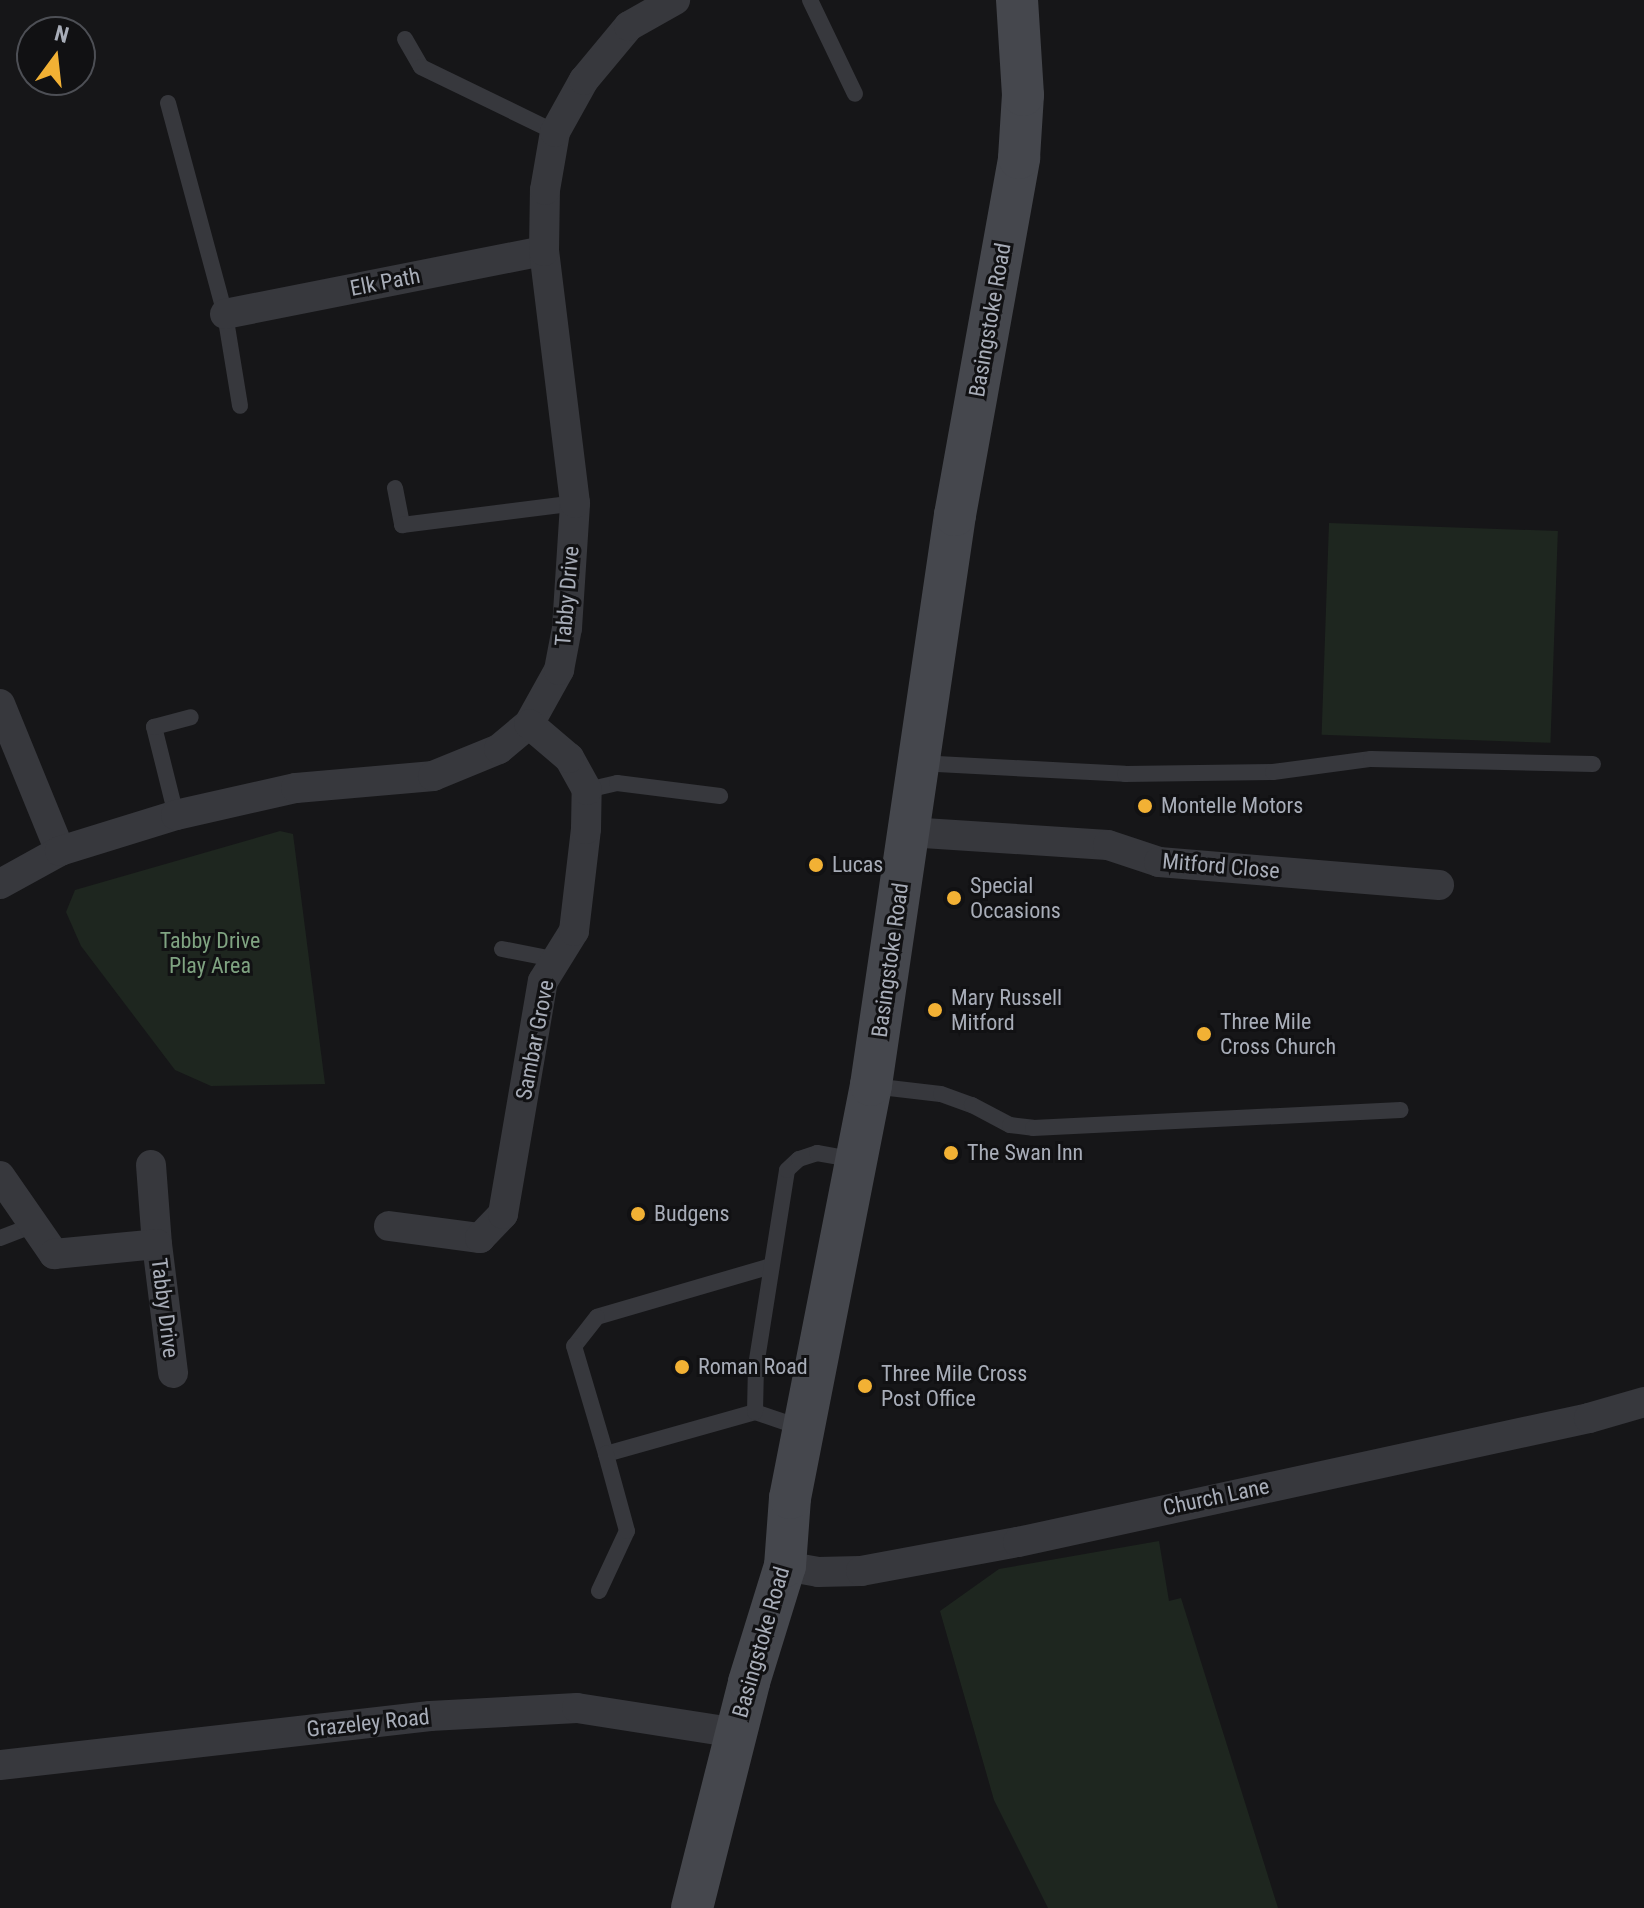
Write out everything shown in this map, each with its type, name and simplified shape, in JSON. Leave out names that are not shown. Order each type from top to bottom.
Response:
[{"type":"street","name":"Tabby Drive","points":[[0,884],[60,851],[176,815],[296,788],[433,776],[499,749],[529,724],[559,670],[567,628],[575,503],[544,251],[545,190],[555,132],[584,80],[629,26],[675,0]]},
{"type":"street","name":"Basingstoke Road","points":[[692,1908],[736,1733],[785,1566],[785,1534],[871,1085],[916,763],[955,515],[1019,158],[1023,95],[1017,0]]},
{"type":"street","name":"Elk Path","points":[[225,314],[544,251]]},
{"type":"street","points":[[0,704],[60,851]]},
{"type":"street","points":[[529,724],[569,758],[587,790]]},
{"type":"street","name":"Sambar Grove","points":[[389,1226],[480,1238],[503,1214],[543,981],[553,959],[574,931],[587,790]]},
{"type":"street","name":"Mitford Close","points":[[908,832],[1108,845],[1159,862],[1439,885]]},
{"type":"street","name":"Tabby Drive","points":[[151,1165],[173,1373]]},
{"type":"street","name":"Tabby Drive","points":[[0,1176],[54,1254],[157,1244]]},
{"type":"street","name":"Church Lane","points":[[785,1566],[818,1572],[861,1571],[986,1548],[1589,1418],[1644,1402]]},
{"type":"street","name":"Grazeley Road","points":[[0,1765],[430,1716],[577,1708],[736,1733]]},
{"type":"lane","points":[[810,0],[855,94]]},
{"type":"lane","points":[[405,39],[421,67],[555,132]]},
{"type":"lane","points":[[168,103],[225,314],[240,406]]},
{"type":"lane","points":[[395,488],[402,525],[575,503]]},
{"type":"lane","points":[[176,815],[154,727],[191,717]]},
{"type":"lane","points":[[916,763],[1125,774],[1273,772],[1371,759],[1593,764]]},
{"type":"lane","points":[[587,790],[617,783],[720,796]]},
{"type":"lane","points":[[502,949],[553,959]]},
{"type":"lane","points":[[871,1085],[941,1094],[972,1105],[1010,1125],[1033,1128],[1401,1110]]},
{"type":"lane","points":[[755,1412],[756,1366],[787,1170],[799,1159],[817,1153],[856,1160]]},
{"type":"lane","points":[[0,1238],[34,1225]]},
{"type":"lane","points":[[599,1591],[627,1531],[574,1346],[597,1317],[771,1266]]},
{"type":"lane","points":[[606,1454],[755,1412],[804,1428]]},
{"type":"green space","points":[[1329,523],[1558,531],[1550,743],[1322,735]]},
{"type":"green space","name":"Tabby Drive Play Area","points":[[280,831],[293,834],[325,1084],[211,1086],[175,1070],[81,946],[66,912],[75,890]]},
{"type":"green space","points":[[1159,1541],[1169,1601],[1181,1598],[1278,1908],[1048,1908],[994,1800],[940,1611],[999,1569]]},
{"type":"place","name":"Montelle Motors","points":[[1145,806]]},
{"type":"place","name":"Lucas","points":[[816,865]]},
{"type":"place","name":"Special Occasions","points":[[954,898]]},
{"type":"place","name":"Mary Russell Mitford","points":[[935,1010]]},
{"type":"place","name":"Three Mile Cross Church","points":[[1204,1034]]},
{"type":"place","name":"The Swan Inn","points":[[951,1153]]},
{"type":"place","name":"Budgens","points":[[638,1214]]},
{"type":"place","name":"Roman Road","points":[[682,1367]]},
{"type":"place","name":"Three Mile Cross Post Office","points":[[865,1386]]}]
